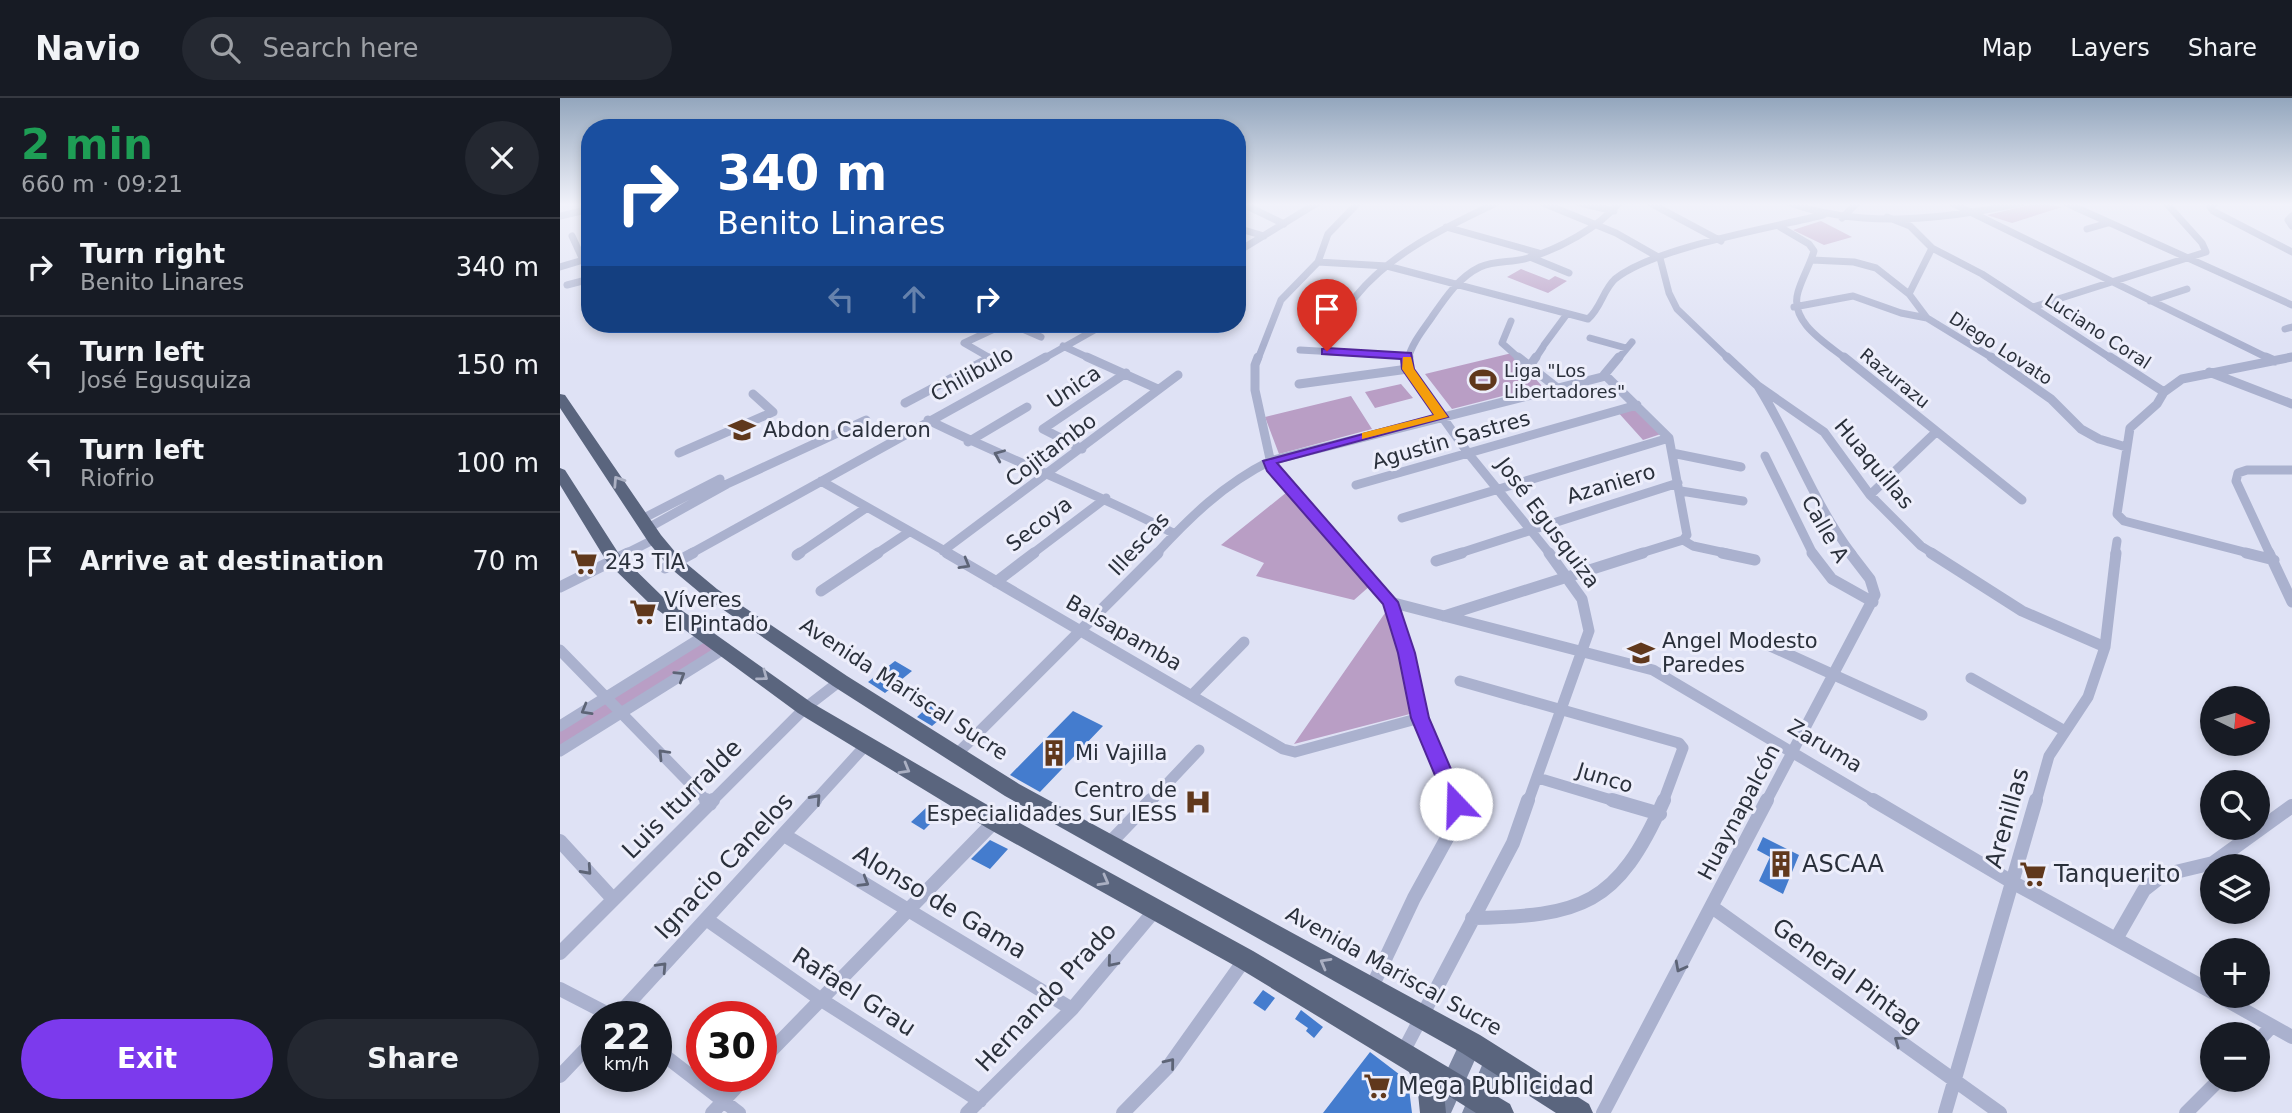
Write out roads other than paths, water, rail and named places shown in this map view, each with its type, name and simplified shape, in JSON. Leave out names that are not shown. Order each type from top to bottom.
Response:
[{"type":"main road","name":"Avenida Mariscal Sucre","points":[[560,398],[648,528],[670,566],[840,681],[956,755],[1109,844],[1471,1044],[1580,1113]]},
{"type":"main road","points":[[560,473],[614,558],[657,601],[805,708],[865,746],[1245,959],[1451,1085],[1484,1109],[1496,1059]]},
{"type":"main road","points":[[1439,1113],[1471,1044]]},
{"type":"main road","points":[[1410,1060],[1431,1091],[1433,1113]]},
{"type":"street","points":[[1322,250],[1318,262],[1281,300],[1255,365],[1255,390],[1270,461],[1272,468],[1390,602],[1407,653],[1420,718],[1456,804],[1456,817],[1371,989]]},
{"type":"street","points":[[1334,332],[1356,295],[1387,266],[1411,250]]},
{"type":"street","points":[[1530,250],[1539,253]]},
{"type":"street","points":[[1299,384],[1408,369],[1407,356],[1457,283],[1486,264],[1530,257],[1544,250]]},
{"type":"street","points":[[1646,250],[1660,258]]},
{"type":"street","points":[[1318,262],[1387,266],[1588,319],[1616,278],[1660,258],[1687,250]]},
{"type":"street","points":[[1814,250],[1812,260],[1794,297],[1794,307],[1853,296],[1901,313],[1927,318]]},
{"type":"street","points":[[1812,260],[1867,264],[1909,294],[1931,250]]},
{"type":"street","name":"Luciano Coral","points":[[1937,250],[1982,274],[2164,391]]},
{"type":"street","points":[[2049,250],[2275,361]]},
{"type":"street","points":[[2169,250],[2292,306]]},
{"type":"street","points":[[2033,307],[2191,260],[2206,250]]},
{"type":"street","points":[[1530,257],[1569,273]]},
{"type":"street","name":"Huaquillas","points":[[1660,258],[1677,309],[1758,386],[1768,390],[1824,432],[1870,495],[1935,557],[2022,611],[2105,647]]},
{"type":"street","points":[[560,267],[581,261]]},
{"type":"street","points":[[568,285],[581,281]]},
{"type":"street","points":[[2150,301],[2187,289]]},
{"type":"street","name":"Diego Lovato","points":[[1909,294],[1927,318],[2018,373],[2089,435],[2126,447]]},
{"type":"street","name":"Razurazu","points":[[1794,307],[1808,328],[2022,500]]},
{"type":"street","points":[[1529,367],[1567,314]]},
{"type":"street","points":[[1511,321],[1502,343],[1556,387]]},
{"type":"street","points":[[905,402],[990,358],[964,343],[986,333]]},
{"type":"street","points":[[1033,333],[1041,337]]},
{"type":"street","name":"Chilibulo","points":[[670,566],[1087,333]]},
{"type":"street","points":[[1590,338],[1629,345],[1603,375],[1669,438],[1687,528],[1683,540]]},
{"type":"street","points":[[1063,346],[1158,389]]},
{"type":"street","points":[[1300,350],[1407,356]]},
{"type":"street","points":[[2274,560],[2124,521],[2118,514],[2130,428],[2157,404],[2164,391],[2182,379],[2292,357]]},
{"type":"street","name":"José Egusquiza","points":[[1408,369],[1468,453],[1566,575],[1582,599],[1589,631],[1513,843],[1421,1016],[1410,1060]]},
{"type":"street","points":[[2209,372],[2292,404]]},
{"type":"street","name":"Unica","points":[[1082,449],[1042,429],[1126,373]]},
{"type":"street","name":"Cojitambo","points":[[943,551],[1048,475],[1178,375]]},
{"type":"street","name":"Illescas","points":[[956,755],[1083,630],[1172,533],[1236,480],[1270,461],[1603,375]]},
{"type":"street","points":[[1758,386],[1784,427],[1837,535],[1874,587],[1873,602]]},
{"type":"street","points":[[679,453],[773,412],[753,394]]},
{"type":"street","name":"Agustin Sastres","points":[[1356,485],[1637,405]]},
{"type":"street","points":[[968,442],[1027,407]]},
{"type":"street","points":[[560,587],[614,558],[648,528],[724,482],[866,420]]},
{"type":"street","points":[[928,420],[968,442],[1106,498],[1172,533]]},
{"type":"street","points":[[1870,495],[1936,432]]},
{"type":"street","points":[[1402,518],[1669,438]]},
{"type":"street","points":[[1672,453],[1741,467]]},
{"type":"street","name":"Calle A","points":[[1765,456],[1818,564],[1832,579],[1873,602]]},
{"type":"street","points":[[2292,470],[2247,470],[2238,473],[2236,481],[2292,602]]},
{"type":"street","name":"Balsapamba","points":[[821,481],[1289,751],[1420,718]]},
{"type":"street","points":[[1679,487],[1742,501]]},
{"type":"street","name":"Azaniero","points":[[1436,561],[1530,529],[1679,487]]},
{"type":"street","name":"Secoya","points":[[996,582],[1106,498]]},
{"type":"street","points":[[797,555],[866,508]]},
{"type":"street","points":[[821,591],[909,532]]},
{"type":"street","points":[[1444,616],[1566,575],[1683,540],[1693,545],[1755,560]]},
{"type":"street","name":"Arenillas","points":[[1945,1113],[2049,756],[2088,698],[2105,647],[2117,541]]},
{"type":"street","name":"Zaruma","points":[[1390,602],[1653,670],[2012,882],[2200,985]]},
{"type":"street","name":"Huaynapalcón","points":[[1603,1113],[1873,602]]},
{"type":"street","points":[[560,726],[706,635]]},
{"type":"street","points":[[1757,640],[1922,715]]},
{"type":"street","points":[[1192,695],[1244,642]]},
{"type":"street","points":[[560,751],[725,648]]},
{"type":"street","points":[[560,650],[710,804]]},
{"type":"street","points":[[1971,678],[2066,731]]},
{"type":"street","name":"Luis Iturralde","points":[[560,953],[805,708],[840,681]]},
{"type":"street","points":[[1460,681],[1682,746],[1660,814],[1610,887],[1590,901],[1545,915],[1472,918]]},
{"type":"street","name":"Ignacio Canelos","points":[[630,1001],[865,746]]},
{"type":"street","points":[[1109,844],[1199,750]]},
{"type":"street","name":"Junco","points":[[1538,778],[1660,814]]},
{"type":"street","points":[[2116,939],[2144,890],[2163,875],[2213,863],[2292,806]]},
{"type":"street","points":[[777,1044],[995,821]]},
{"type":"street","name":"Alonso de Gama","points":[[784,835],[1072,1009]]},
{"type":"street","points":[[560,841],[613,899]]},
{"type":"street","name":"General Pintag","points":[[1712,907],[2000,1113]]},
{"type":"street","name":"Hernando Prado","points":[[967,1113],[1072,1009],[1156,909]]},
{"type":"street","name":"Rafael Grau","points":[[706,919],[820,999],[979,1101]]},
{"type":"street","points":[[1123,1113],[1168,1067],[1245,959]]},
{"type":"street","points":[[560,989],[584,1001]]},
{"type":"street","points":[[2240,1008],[2292,1037]]},
{"type":"street","points":[[560,1076],[581,1054]]},
{"type":"street","points":[[672,1064],[718,1107],[739,1113]]},
{"type":"street","points":[[718,1107],[732,1092]]},
{"type":"street","points":[[2186,1113],[2207,1092]]},
{"type":"place","name":"Liga \"Los Libertadores\"","points":[[1483,380]]},
{"type":"place","name":"Abdon Calderon","points":[[742,430]]},
{"type":"place","name":"243 TIA","points":[[584,562]]},
{"type":"place","name":"Víveres El Pintado","points":[[643,612]]},
{"type":"place","name":"Angel Modesto Paredes","points":[[1641,653]]},
{"type":"place","name":"Mi Vajilla","points":[[1054,753]]},
{"type":"place","name":"Centro de Especialidades Sur IESS","points":[[1198,802]]},
{"type":"place","name":"ASCAA","points":[[1781,864]]},
{"type":"place","name":"Tanquerito","points":[[2033,874]]},
{"type":"place","name":"Mega Publicidad","points":[[1377,1086]]}]
